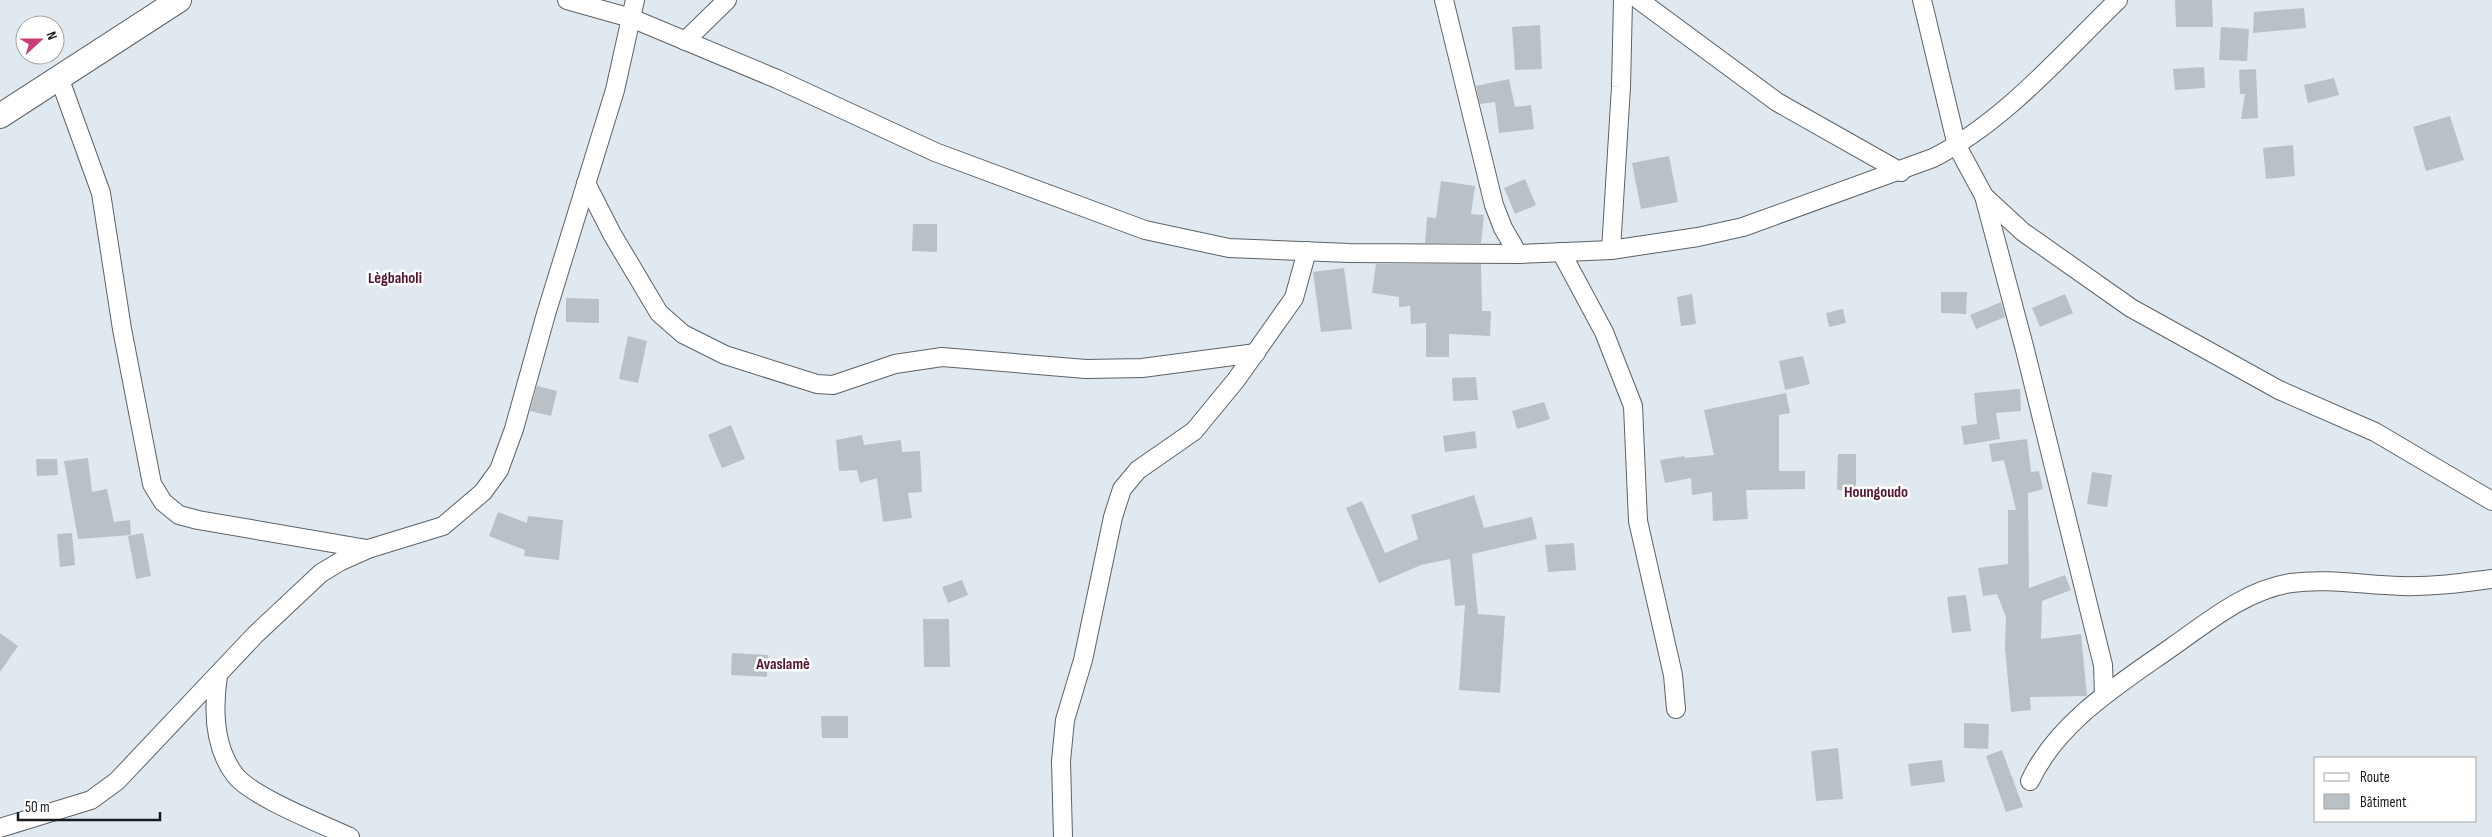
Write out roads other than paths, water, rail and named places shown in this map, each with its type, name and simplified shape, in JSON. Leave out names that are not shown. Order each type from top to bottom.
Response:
[{"type":"street","points":[[0,116],[179,0]]},
{"type":"street","points":[[567,0],[631,18],[777,79],[935,152],[1145,230],[1228,248],[1518,254],[1611,250],[1698,237],[1743,227],[1835,192],[1901,172],[1957,146],[1990,123],[2118,0]]},
{"type":"street","points":[[0,828],[92,800],[117,781],[255,635],[321,573],[341,561],[368,550],[443,526],[483,492],[499,470],[514,429],[546,314],[615,90],[634,0]]},
{"type":"street","points":[[685,41],[727,0]]},
{"type":"street","points":[[1444,0],[1494,204],[1503,228],[1518,254]]},
{"type":"street","points":[[1611,250],[1621,87],[1623,0]]},
{"type":"street","points":[[1639,0],[1777,102],[1901,172]]},
{"type":"street","points":[[1922,0],[1957,146],[1984,196],[2025,350],[2102,666],[2104,694]]},
{"type":"street","points":[[59,77],[100,193],[146,460],[152,484],[162,502],[179,515],[198,520],[368,550]]},
{"type":"street","points":[[586,183],[612,234],[659,313],[683,334],[725,355],[817,384],[833,385],[895,364],[942,357],[1086,369],[1142,368],[1256,353]]},
{"type":"street","points":[[1984,196],[2023,232],[2131,308],[2279,390],[2374,432],[2492,501]]},
{"type":"street","points":[[1063,837],[1061,761],[1065,720],[1083,660],[1111,526],[1122,489],[1138,470],[1194,431],[1256,353],[1294,298],[1307,251]]},
{"type":"street","points":[[1561,252],[1604,332],[1633,406],[1638,521],[1673,675],[1676,710]]},
{"type":"street","points":[[2030,781],[2038,763],[2064,733],[2104,694],[2214,617],[2265,588],[2318,580],[2402,586],[2450,585],[2492,580]]},
{"type":"street","points":[[218,676],[214,722],[225,756],[235,775],[259,794],[350,837]]},
{"type":"district","name":"Lègbaholi","points":[[395,278]]},
{"type":"district","name":"Houngoudo","points":[[1876,492]]},
{"type":"district","name":"Avaslamè","points":[[783,664]]}]
